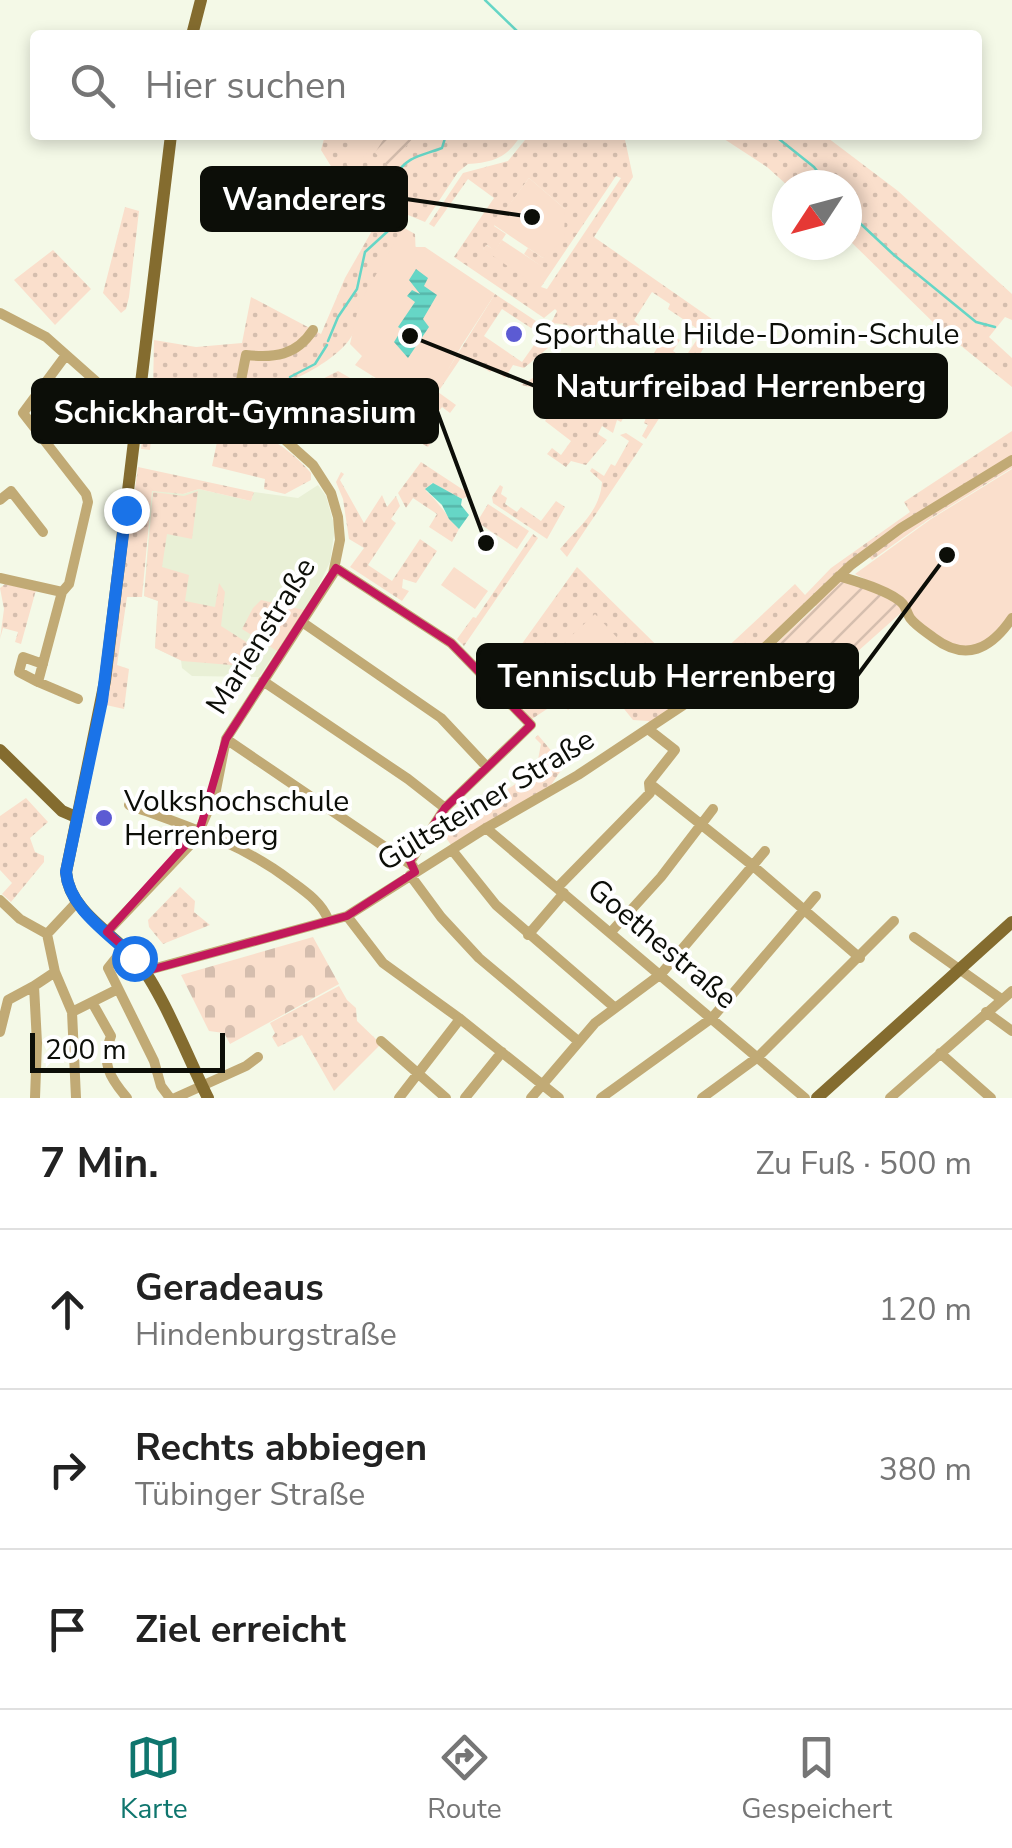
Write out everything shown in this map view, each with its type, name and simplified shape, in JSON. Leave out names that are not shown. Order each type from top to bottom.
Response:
[{"type":"main road","points":[[193,30],[201,0]]},
{"type":"main road","points":[[170,140],[102,701],[77,811],[67,880],[77,902],[145,970],[205,1092]]},
{"type":"main road","points":[[0,750],[62,811],[77,811]]},
{"type":"main road","points":[[817,1098],[1010,926]]},
{"type":"street","points":[[0,314],[39,332],[108,392],[138,402]]},
{"type":"street","points":[[234,411],[246,355],[273,358],[286,354],[302,344],[312,330]]},
{"type":"street","points":[[38,682],[88,502],[86,494],[23,413],[66,355]]},
{"type":"street","name":"Marienstraße","points":[[107,932],[200,829],[216,794],[226,739],[336,568],[340,528],[324,480],[291,443],[234,411],[138,402]]},
{"type":"street","name":"Gültsteiner Straße","points":[[145,970],[347,916],[412,870],[578,775],[759,653],[839,576],[902,527],[1012,460]]},
{"type":"street","points":[[0,500],[11,491],[24,489]]},
{"type":"street","points":[[11,491],[43,532]]},
{"type":"street","points":[[336,568],[451,642],[531,724],[445,808],[412,870]]},
{"type":"street","points":[[839,576],[864,583],[902,602],[917,624],[951,650],[981,647],[1005,629],[1012,618]]},
{"type":"street","points":[[0,578],[62,592]]},
{"type":"street","points":[[302,622],[441,718],[486,766]]},
{"type":"street","points":[[44,664],[23,657],[19,672],[78,699]]},
{"type":"street","points":[[262,680],[445,808]]},
{"type":"street","points":[[648,729],[676,750],[648,783]]},
{"type":"street","points":[[226,739],[412,870],[462,942],[578,1040]]},
{"type":"street","points":[[648,783],[860,958]]},
{"type":"street","points":[[528,935],[561,891],[650,793],[648,783]]},
{"type":"street","points":[[129,805],[238,845],[273,867],[322,907],[328,919]]},
{"type":"street","points":[[611,932],[661,877],[713,809]]},
{"type":"street","name":"Goethestraße","points":[[486,828],[805,1098]]},
{"type":"street","points":[[452,850],[496,905],[614,1008]]},
{"type":"street","points":[[531,1098],[578,1040],[661,974],[765,851]]},
{"type":"street","points":[[602,1098],[712,1018],[816,896]]},
{"type":"street","points":[[0,900],[20,919],[47,934],[55,972],[72,1012],[76,1098]]},
{"type":"street","points":[[47,934],[77,902]]},
{"type":"street","points":[[347,916],[382,964],[460,1019],[559,1098]]},
{"type":"street","points":[[702,1098],[758,1057],[894,921]]},
{"type":"street","points":[[914,937],[1000,998]]},
{"type":"street","points":[[124,948],[108,968],[154,1061],[161,1086],[173,1098],[205,1092],[258,1056]]},
{"type":"street","points":[[0,1032],[8,1000],[55,972]]},
{"type":"street","points":[[34,986],[35,1098]]},
{"type":"street","points":[[72,1012],[118,989]]},
{"type":"street","points":[[890,1098],[1012,991]]},
{"type":"street","points":[[93,1004],[110,1036],[105,1053],[107,1072],[127,1098]]},
{"type":"street","points":[[986,1012],[1012,1031]]},
{"type":"street","points":[[398,1098],[460,1019]]},
{"type":"street","points":[[381,1042],[446,1098]]},
{"type":"street","points":[[464,1098],[502,1052]]},
{"type":"street","points":[[940,1053],[991,1098]]},
{"type":"highlighted area","points":[[336,568],[451,643],[531,725],[445,808],[410,861],[415,872],[347,916],[150,970],[107,932],[200,829],[226,739]]},
{"type":"shaded area","points":[[318,485],[326,496],[335,528],[330,562],[315,593],[259,677],[192,676],[182,668],[181,660],[155,648],[158,601],[144,596],[152,490],[183,494],[199,489],[251,501],[254,492],[298,498]]},
{"type":"green space","points":[[324,140],[517,140],[499,157],[468,164],[458,172],[425,222],[379,203],[358,210],[321,150]]},
{"type":"green space","points":[[353,140],[378,140],[356,165],[347,165],[345,153]]},
{"type":"green space","points":[[383,140],[412,140],[389,166],[375,153]]},
{"type":"green space","points":[[525,140],[625,140],[633,177],[594,237],[719,324],[646,439],[642,436],[648,425],[644,423],[653,398],[625,380],[633,370],[665,390],[674,376],[652,356],[663,339],[645,327],[650,320],[680,340],[673,351],[684,359],[702,332],[668,309],[670,304],[652,292],[634,320],[639,325],[630,339],[621,333],[623,323],[594,328],[593,347],[576,328],[551,323],[555,309],[544,318],[454,257],[494,198],[468,179],[434,227],[429,224],[463,173],[508,161]],"holes":[[[616,176],[621,178],[547,289],[541,287]],[[529,178],[565,209],[543,258],[528,248],[524,254],[545,269],[483,249],[487,245],[495,251],[506,234],[494,226]]]},
{"type":"green space","points":[[726,140],[831,140],[898,191],[1012,294],[1012,320],[1005,317],[989,337],[1012,358],[1012,387],[939,328],[862,253],[862,170],[772,172]]},
{"type":"green space","points":[[529,178],[565,209],[564,239],[543,258],[494,225]]},
{"type":"green space","points":[[125,207],[139,211],[129,297],[121,313],[103,293]]},
{"type":"green space","points":[[381,215],[415,234],[422,411],[495,294],[542,325],[531,328],[502,309],[484,336],[522,362],[539,338],[543,337],[548,348],[524,368],[513,365],[505,378],[463,355],[438,392],[456,405],[450,413],[442,407],[427,428],[436,436],[428,447],[397,430],[407,415],[387,401],[396,390],[354,331],[341,349],[318,367],[269,387],[255,409],[234,400],[153,391],[154,340],[196,347],[242,343],[251,297],[321,334],[345,278]]},
{"type":"green space","points":[[399,235],[416,247],[425,247],[495,294],[410,438],[397,430],[407,415],[387,401],[395,390],[355,365],[362,356],[350,344],[359,304]]},
{"type":"green space","points":[[502,240],[546,269],[535,285],[483,249],[486,245],[495,250]]},
{"type":"green space","points":[[53,250],[91,289],[55,325],[14,280]]},
{"type":"green space","points":[[583,358],[584,364],[574,379],[594,392],[603,378],[608,381],[602,390],[628,410],[621,422],[617,420],[613,433],[602,426],[598,434],[607,440],[586,465],[571,461],[566,467],[547,454],[552,448],[561,455],[571,441],[545,421],[557,403],[535,388],[521,385],[560,362]]},
{"type":"green space","points":[[338,371],[364,386],[372,377],[375,379],[367,392],[374,397],[364,413],[372,419],[364,430],[303,389]]},
{"type":"green space","points":[[145,416],[194,419],[189,426],[151,438],[150,450],[141,449]]},
{"type":"green space","points":[[200,418],[232,424],[275,442],[311,473],[311,480],[285,494],[264,489],[265,479],[212,466],[217,442],[197,436]]},
{"type":"green space","points":[[1012,431],[1012,468],[872,560],[868,555],[849,574],[906,602],[814,606],[766,653],[657,728],[648,721],[633,720],[604,684],[568,710],[559,701],[532,719],[496,680],[577,567],[692,680],[795,584],[805,595],[831,568],[910,512],[904,502]]},
{"type":"green space","points":[[626,433],[643,444],[567,557],[560,549],[587,518],[600,493],[602,482],[590,471],[592,468],[604,476],[611,464],[615,466],[629,441],[620,435]]},
{"type":"green space","points":[[421,462],[471,495],[462,499],[432,483],[426,491],[459,529],[452,542],[429,527],[437,514],[413,498],[406,508],[398,493]]},
{"type":"green space","points":[[138,467],[254,492],[251,501],[199,489],[183,494],[152,491],[142,597],[127,597],[117,665],[129,669],[124,709],[106,705]]},
{"type":"green space","points":[[1012,469],[1012,614],[983,644],[953,648],[913,617],[907,601],[855,574],[931,519]]},
{"type":"green space","points":[[341,472],[344,474],[340,480],[364,523],[382,495],[387,507],[396,496],[400,506],[391,519],[396,523],[368,565],[392,581],[420,539],[437,551],[416,583],[403,579],[402,588],[409,591],[402,601],[350,567],[364,548],[349,539],[343,499],[336,482]]},
{"type":"green space","points":[[500,485],[501,494],[507,498],[505,504],[517,512],[521,507],[541,521],[556,501],[565,507],[547,539],[493,503],[492,497]]},
{"type":"green space","points":[[198,491],[192,539],[167,534],[162,567],[189,575],[185,601],[215,607],[219,583],[225,592],[221,626],[257,649],[248,669],[243,671],[243,666],[182,661],[155,648],[158,601],[144,596],[153,492],[184,496]]},
{"type":"green space","points":[[488,504],[529,531],[517,549],[477,522]]},
{"type":"green space","points":[[533,534],[538,538],[464,646],[457,639],[476,618]]},
{"type":"green space","points":[[454,567],[488,591],[475,609],[441,585]]},
{"type":"green space","points":[[843,581],[885,595],[903,611],[811,693],[766,653]]},
{"type":"green space","points":[[5,584],[36,590],[21,644],[15,642],[18,632],[3,628],[0,639],[4,609],[0,588]]},
{"type":"green space","points":[[261,600],[304,610],[277,651],[242,629]]},
{"type":"green space","points":[[595,614],[641,663],[616,687],[570,637]]},
{"type":"green space","points":[[538,735],[564,766],[551,785],[451,845],[437,825],[439,821],[451,832],[464,826],[495,798],[536,770],[541,744],[535,738]]},
{"type":"green space","points":[[26,798],[48,822],[30,838],[35,852],[44,856],[44,862],[11,902],[2,894],[12,883],[0,870],[0,816]]},
{"type":"green space","points":[[180,887],[195,901],[194,912],[210,925],[163,944],[148,920]]},
{"type":"green space","points":[[313,937],[339,984],[230,1044],[224,1033],[209,1031],[181,975]]},
{"type":"green space","points":[[339,986],[356,1008],[357,1021],[381,1044],[334,1091],[302,1035],[278,1047],[270,1023]]},
{"type":"water","points":[[416,269],[428,278],[424,286],[437,295],[423,319],[429,327],[408,358],[394,342],[399,334],[411,335],[398,327],[415,302],[407,296],[412,290],[420,294],[409,280]]},
{"type":"water","points":[[433,483],[462,499],[461,505],[469,515],[459,529],[425,489]]},
{"type":"waterway","points":[[485,0],[516,30]]},
{"type":"waterway","points":[[395,176],[410,160],[442,148],[444,140]]},
{"type":"waterway","points":[[780,140],[816,170]]},
{"type":"waterway","points":[[389,204],[394,180]]},
{"type":"waterway","points":[[328,341],[357,289],[365,252],[388,231],[389,217]]},
{"type":"waterway","points":[[862,225],[976,322],[995,327]]},
{"type":"waterway","points":[[290,377],[315,364],[327,345]]},
{"type":"place","name":"Wanderers","points":[[532,217]]},
{"type":"place","name":"Sporthalle Hilde-Domin-Schule","points":[[514,334]]},
{"type":"place","name":"Naturfreibad Herrenberg","points":[[410,336]]},
{"type":"place","name":"Schickhardt-Gymnasium","points":[[486,543]]},
{"type":"place","name":"Tennisclub Herrenberg","points":[[947,555]]},
{"type":"place","name":"Volkshochschule Herrenberg","points":[[104,818]]},
{"type":"route","points":[[126,510],[102,701],[66,872],[77,902],[134,958]]}]
